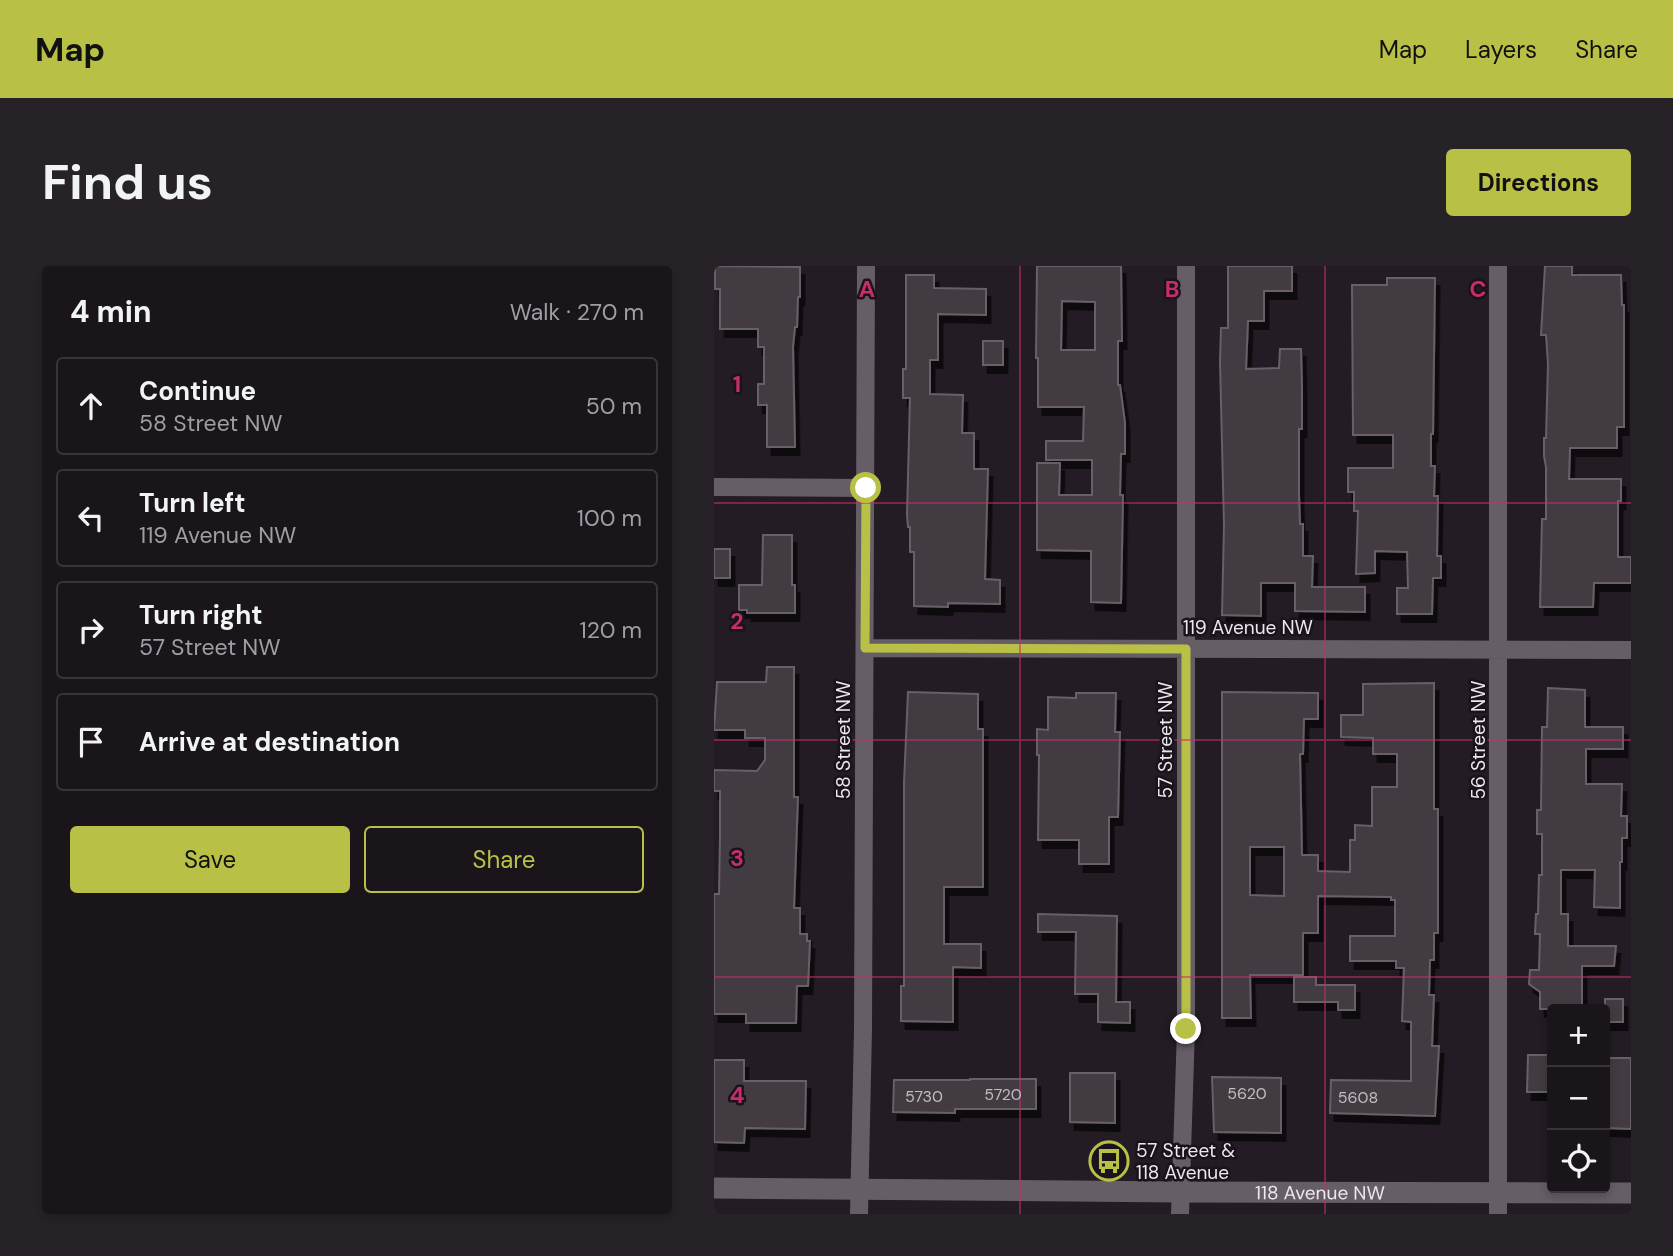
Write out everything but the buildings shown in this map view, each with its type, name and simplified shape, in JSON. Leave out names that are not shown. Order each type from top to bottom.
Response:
[{"type":"main road","name":"118 Avenue NW","points":[[714,1188],[1631,1193]]},
{"type":"street","name":"58 Street NW","points":[[859,1214],[863,1029],[866,266]]},
{"type":"street","name":"57 Street NW","points":[[1180,1214],[1186,1029],[1186,266]]},
{"type":"street","name":"56 Street NW","points":[[1498,266],[1498,1214]]},
{"type":"street","points":[[714,486],[866,488]]},
{"type":"street","name":"119 Avenue NW","points":[[865,648],[1631,650]]},
{"type":"place","name":"57 Street & 118 Avenue","points":[[1109,1161]]},
{"type":"route","points":[[866,488],[865,648],[1186,649],[1186,1029]]}]
